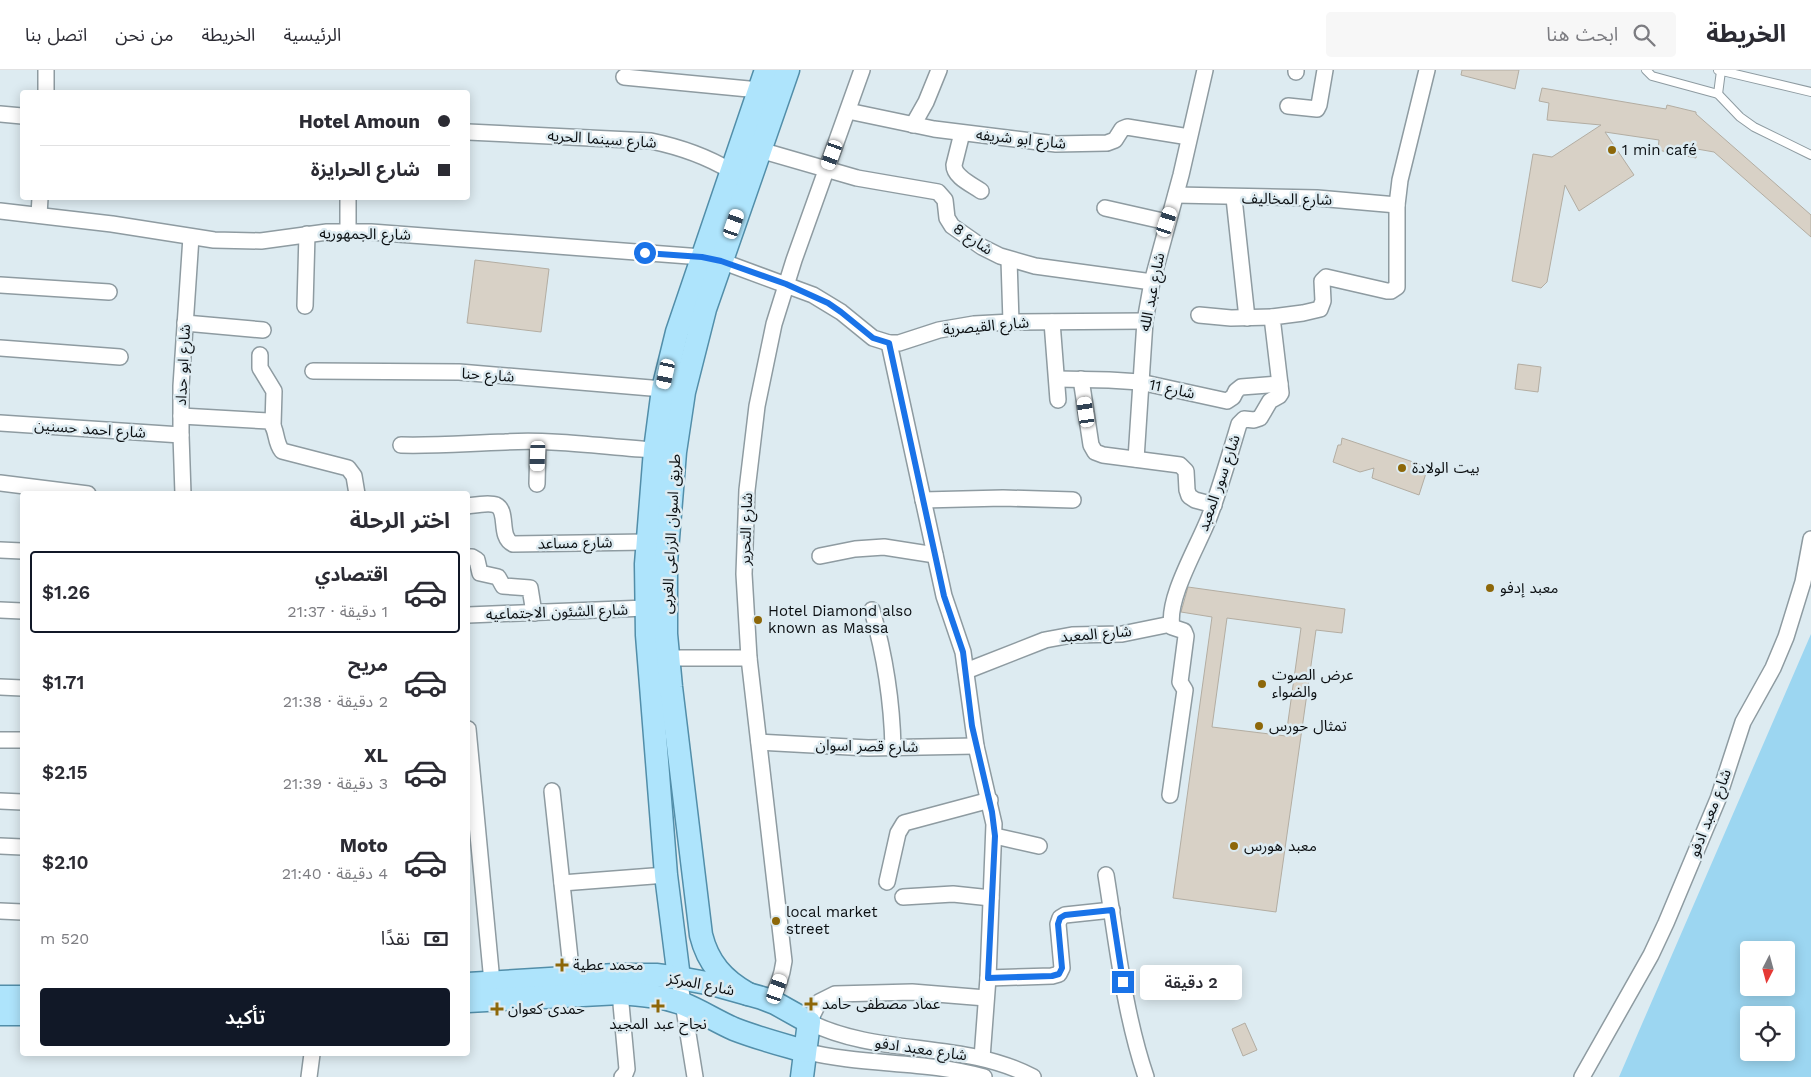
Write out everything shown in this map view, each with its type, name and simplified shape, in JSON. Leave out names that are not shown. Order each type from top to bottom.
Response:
[{"type":"main road","name":"طريق اسوان الزراعى الغربى","points":[[748,994],[726,980],[717,970],[710,960],[701,935],[668,658],[665,607],[668,421],[663,389],[677,332],[760,150],[788,70]]},
{"type":"main road","name":"طريق اسوان الزراعى الغربى","points":[[679,978],[666,875],[646,608],[647,542],[655,450],[668,421],[697,336],[711,259],[731,171],[763,80]]},
{"type":"main road","name":"شارع المركز","points":[[470,984],[635,975],[679,978],[712,984],[770,1001],[809,1022]]},
{"type":"main road","name":"شارع المركز","points":[[470,1002],[620,993],[664,998],[682,1004],[732,1028],[804,1051]]},
{"type":"main road","points":[[0,997],[20,997]]},
{"type":"main road","points":[[0,1014],[20,1014]]},
{"type":"main road","points":[[802,1077],[809,1022]]},
{"type":"street","points":[[46,70],[46,90]]},
{"type":"street","name":"شارع التحرير","points":[[770,1001],[782,975],[784,961],[749,658],[744,574],[747,490],[751,448],[763,373],[774,324],[786,284],[862,70]]},
{"type":"street","points":[[913,125],[926,102],[939,70]]},
{"type":"street","name":"شارع عبد الله","points":[[1136,459],[1144,321],[1205,70]]},
{"type":"street","points":[[1288,106],[1312,110],[1318,107],[1325,70]]},
{"type":"street","points":[[1199,315],[1248,318],[1272,317],[1320,309],[1323,301],[1322,281],[1326,278],[1387,291],[1394,290],[1398,283],[1397,206],[1404,164],[1427,70]]},
{"type":"street","points":[[624,76],[763,80]]},
{"type":"street","name":"شارع ابو شريفه","points":[[848,111],[962,133],[1056,144],[1111,142],[1127,126],[1189,137]]},
{"type":"street","points":[[0,114],[20,116]]},
{"type":"street","name":"شارع سينما الحريه","points":[[470,132],[651,141],[668,144],[701,155],[731,171]]},
{"type":"street","points":[[962,133],[954,170],[981,191]]},
{"type":"street","name":"شارع 8","points":[[760,150],[857,178],[938,192],[945,200],[947,218],[952,226],[982,247],[1009,260],[1035,266],[1152,282]]},
{"type":"street","name":"شارع المخاليف","points":[[1176,195],[1234,198],[1317,198],[1397,206]]},
{"type":"street","points":[[1234,198],[1248,318]]},
{"type":"street","points":[[39,216],[40,200]]},
{"type":"street","points":[[348,200],[348,232]]},
{"type":"street","points":[[1105,208],[1167,222]]},
{"type":"street","name":"شارع الجمهوريه","points":[[0,211],[112,224],[214,240],[253,241],[284,239],[308,234],[348,232],[398,234],[711,259]]},
{"type":"street","points":[[305,306],[308,234]]},
{"type":"street","name":"شارع ابو حداد","points":[[183,491],[181,416],[191,237]]},
{"type":"street","points":[[711,259],[786,284],[828,303],[873,338],[889,343],[944,596],[963,652],[976,746],[990,800],[995,836],[982,1058]]},
{"type":"street","points":[[1009,260],[1011,322]]},
{"type":"street","points":[[0,285],[109,292]]},
{"type":"street","points":[[1272,317],[1280,384]]},
{"type":"street","name":"شارع القيصرية","points":[[889,343],[899,343],[939,330],[955,327],[1011,322],[1144,321]]},
{"type":"street","points":[[1052,322],[1058,400]]},
{"type":"street","points":[[185,323],[263,330]]},
{"type":"street","points":[[0,348],[120,357]]},
{"type":"street","points":[[260,355],[260,368],[274,392],[273,425],[276,442],[282,450],[348,468],[354,476],[356,491]]},
{"type":"street","name":"شارع حنا","points":[[313,371],[459,372],[663,389]]},
{"type":"street","points":[[1081,379],[1092,449],[1103,455],[1183,466],[1186,471],[1189,496],[1195,500],[1214,505]]},
{"type":"street","name":"شارع 11","points":[[1057,380],[1081,379],[1140,382],[1227,401],[1241,387],[1280,384]]},
{"type":"street","name":"شارع سور المعبد","points":[[1171,624],[1182,578],[1203,534],[1214,505],[1239,424],[1244,419],[1254,420],[1260,418],[1270,401],[1280,396],[1280,384]]},
{"type":"street","points":[[181,416],[263,420],[273,425]]},
{"type":"street","name":"شارع احمد حسنين","points":[[0,423],[181,435]]},
{"type":"street","points":[[401,445],[453,446],[504,442],[538,442],[655,450]]},
{"type":"street","points":[[536,484],[538,442]]},
{"type":"street","points":[[0,483],[64,491]]},
{"type":"street","points":[[923,500],[1003,498],[1073,500]]},
{"type":"street","name":"شارع مساعد","points":[[470,506],[494,504],[498,506],[502,512],[506,537],[510,543],[517,545],[647,542]]},
{"type":"street","name":"شارع معبد ادفو","points":[[1582,1077],[1646,963],[1666,923],[1718,799],[1743,722],[1780,652],[1807,583],[1811,539]]},
{"type":"street","points":[[820,556],[855,549],[884,547],[935,555]]},
{"type":"street","points":[[0,550],[20,551]]},
{"type":"street","points":[[470,557],[477,560],[480,573],[498,577],[503,586],[530,588],[534,613]]},
{"type":"street","name":"شارع الشئون الاجتماعيه","points":[[470,615],[646,608]]},
{"type":"street","points":[[0,610],[20,611]]},
{"type":"street","points":[[872,610],[891,697],[893,748]]},
{"type":"street","points":[[1170,795],[1185,690],[1180,682],[1186,636],[1184,631],[1174,628],[1171,624]]},
{"type":"street","name":"شارع المعبد","points":[[966,671],[1045,640],[1072,635],[1122,634],[1171,624]]},
{"type":"street","points":[[668,658],[749,658]]},
{"type":"street","points":[[0,688],[20,688]]},
{"type":"street","points":[[0,740],[20,740]]},
{"type":"street","name":"شارع قصر اسوان","points":[[759,742],[893,748],[976,746]]},
{"type":"street","points":[[470,750],[492,982]]},
{"type":"street","points":[[552,791],[572,978]]},
{"type":"street","points":[[888,882],[898,833],[904,823],[990,800]]},
{"type":"street","points":[[0,802],[20,802]]},
{"type":"street","points":[[995,836],[1040,846]]},
{"type":"street","points":[[0,846],[20,846]]},
{"type":"street","points":[[562,883],[666,875]]},
{"type":"street","points":[[1106,875],[1128,1009],[1146,1077]]},
{"type":"street","points":[[903,897],[953,894],[992,898]]},
{"type":"street","points":[[988,978],[1052,976],[1059,974],[1062,968],[1058,924],[1060,918],[1065,915],[1112,910]]},
{"type":"street","points":[[0,912],[20,912]]},
{"type":"street","points":[[679,978],[695,1077]]},
{"type":"street","points":[[809,1022],[819,1002],[834,994],[912,992],[986,998]]},
{"type":"street","points":[[620,993],[627,1069],[622,1077]]},
{"type":"street","name":"شارع معبد ادفو","points":[[809,1022],[824,1029],[858,1039],[927,1048],[982,1058],[1003,1064],[1033,1077]]},
{"type":"street","name":"شارع معبد ادفو","points":[[804,1051],[838,1059],[984,1077]]},
{"type":"street","points":[[309,1077],[312,1056]]},
{"type":"lane","points":[[1646,70],[1652,76],[1718,94],[1747,123],[1811,155]]},
{"type":"lane","points":[[1718,94],[1720,70],[1811,92]]},
{"type":"shaded area","points":[[1811,634],[1811,1077],[1619,1077]]},
{"type":"building","points":[[1462,70],[1519,70],[1515,89],[1461,75]]},
{"type":"building","points":[[1542,88],[1666,109],[1667,105],[1696,112],[1811,215],[1811,237],[1714,152],[1697,149],[1696,158],[1658,150],[1659,140],[1605,132],[1634,175],[1579,211],[1565,185],[1547,282],[1541,288],[1512,281],[1533,154],[1552,157],[1601,125],[1547,120],[1549,103],[1539,101]]},
{"type":"building","points":[[475,260],[549,269],[541,332],[467,323]]},
{"type":"building","points":[[1518,364],[1541,367],[1538,392],[1515,389]]},
{"type":"building","name":"بيت الولادة","points":[[1342,438],[1428,467],[1419,495],[1372,478],[1374,468],[1360,472],[1333,462],[1338,445],[1341,445]]},
{"type":"building","points":[[1188,587],[1345,609],[1342,633],[1316,630],[1276,912],[1173,898],[1212,617],[1181,612]],"holes":[[[1227,618],[1301,628],[1286,736],[1212,727]]]},
{"type":"building","points":[[1245,1023],[1257,1050],[1243,1056],[1232,1029]]},
{"type":"place","name":"1 min café","points":[[1612,150]]},
{"type":"place","name":"بيت الولادة","points":[[1402,468]]},
{"type":"place","name":"معبد إدفو","points":[[1490,588]]},
{"type":"place","name":"Hotel Diamond also known as Massa","points":[[758,620]]},
{"type":"place","name":"عرض الصوت والضواء","points":[[1262,684]]},
{"type":"place","name":"تمثال حورس","points":[[1259,726]]},
{"type":"place","name":"معبد هورس","points":[[1234,846]]},
{"type":"place","name":"local market street","points":[[776,921]]},
{"type":"place","name":"محمد عطية","points":[[562,965]]},
{"type":"place","name":"عماد مصطفى حامد","points":[[811,1004]]},
{"type":"place","name":"نجاح عبد المجيد","points":[[658,1006]]},
{"type":"place","name":"حمدى كعوان","points":[[497,1009]]},
{"type":"route","points":[[645,253],[702,257],[721,261],[786,284],[828,303],[873,338],[889,343],[944,596],[963,652],[972,726],[994,824],[988,978],[1052,976],[1059,974],[1062,968],[1062,953],[1058,920],[1065,915],[1112,910],[1123,982]]}]
